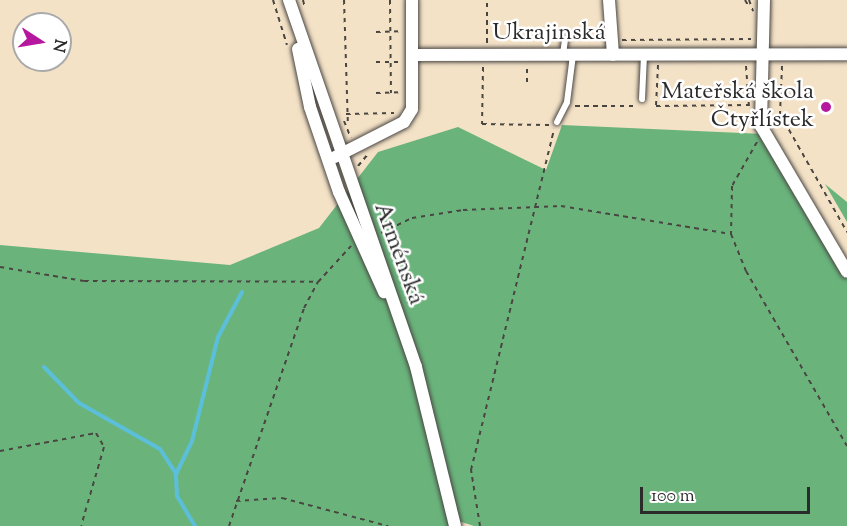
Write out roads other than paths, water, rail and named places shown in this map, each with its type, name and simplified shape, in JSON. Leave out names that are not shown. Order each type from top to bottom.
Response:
[{"type":"street","points":[[288,0],[297,43],[332,170],[370,270],[400,319]]},
{"type":"street","name":"Arménská","points":[[288,0],[340,154],[400,319],[455,526]]},
{"type":"street","points":[[332,170],[340,154],[362,147],[404,122],[412,109],[409,58],[412,0]]},
{"type":"street","points":[[609,0],[613,55]]},
{"type":"street","points":[[764,0],[767,131],[847,272]]},
{"type":"street","points":[[297,43],[329,146],[340,154]]},
{"type":"street","name":"Ukrajinská","points":[[409,58],[485,59],[568,54],[847,54]]},
{"type":"street","points":[[333,133],[344,143],[362,147]]},
{"type":"street","points":[[362,147],[351,169],[390,293]]},
{"type":"lane","points":[[556,124],[565,106],[568,54],[565,39]]},
{"type":"lane","points":[[642,99],[644,55]]},
{"type":"waterway","points":[[195,526],[177,496],[176,474],[192,441],[218,337],[242,292]]},
{"type":"waterway","points":[[44,367],[79,403],[160,449],[176,474]]},
{"type":"place","name":"Mateřská škola Čtyřlístek","points":[[826,107]]}]
